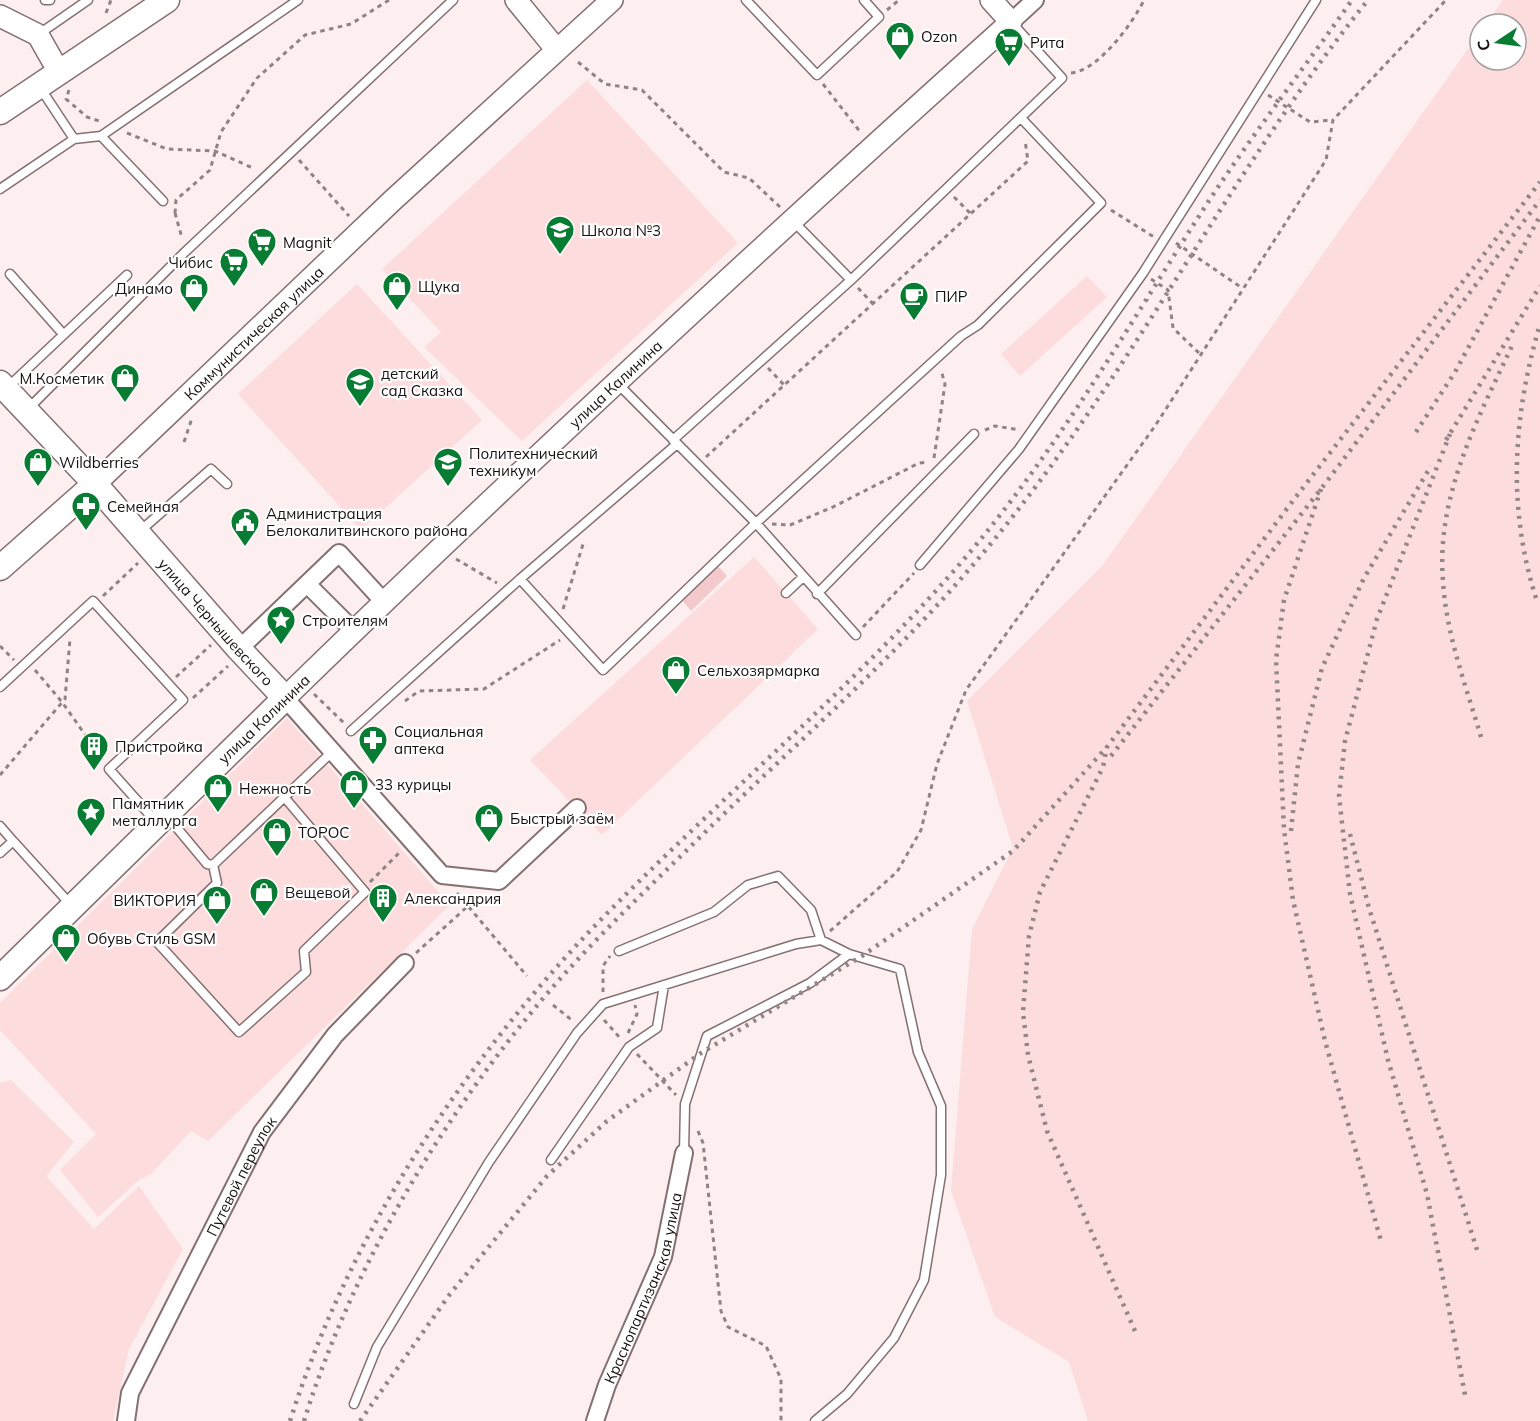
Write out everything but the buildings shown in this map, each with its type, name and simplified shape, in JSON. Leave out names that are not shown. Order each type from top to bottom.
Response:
[{"type":"main road","points":[[0,112],[167,0]]},
{"type":"main road","name":"улица Чернышевского","points":[[3,386],[95,484],[138,534],[234,657],[285,698]]},
{"type":"main road","name":"Коммунистическая улица","points":[[0,567],[95,484]]},
{"type":"main road","name":"улица Калинина","points":[[0,978],[71,905],[285,698]]},
{"type":"street","points":[[516,0],[556,49]]},
{"type":"street","name":"Коммунистическая улица","points":[[95,484],[556,49],[612,0]]},
{"type":"street","points":[[991,0],[1011,22]]},
{"type":"street","name":"улица Калинина","points":[[285,698],[788,215],[1035,0]]},
{"type":"street","points":[[0,16],[38,35],[59,72]]},
{"type":"street","points":[[234,657],[339,553],[384,602]]},
{"type":"street","points":[[308,585],[354,631]]},
{"type":"street","name":"улица Чернышевского","points":[[285,698],[442,875]]},
{"type":"street","points":[[442,875],[499,882],[576,808]]},
{"type":"street","name":"Путевой переулок","points":[[126,1421],[130,1393],[262,1132],[335,1035],[405,963]]},
{"type":"street","name":"Краснопартизанская улица","points":[[595,1421],[607,1385],[663,1257],[684,1153]]},
{"type":"lane","points":[[45,0],[50,0]]},
{"type":"lane","points":[[38,35],[88,0]]},
{"type":"lane","points":[[0,189],[74,139],[101,136],[298,0]]},
{"type":"lane","points":[[26,411],[185,252],[453,0]]},
{"type":"lane","points":[[746,0],[817,75],[879,17],[864,0]]},
{"type":"lane","points":[[920,565],[1031,432],[1143,273],[1163,238],[1316,0]]},
{"type":"lane","points":[[351,731],[675,442],[761,360],[851,280],[1062,78],[1011,22]]},
{"type":"lane","points":[[39,86],[74,139]]},
{"type":"lane","points":[[520,579],[603,670],[756,523],[961,336],[978,325],[1101,203],[1022,118]]},
{"type":"lane","points":[[101,136],[163,201]]},
{"type":"lane","points":[[788,215],[851,280]]},
{"type":"lane","points":[[10,274],[63,334]]},
{"type":"lane","points":[[3,386],[127,275]]},
{"type":"lane","points":[[616,382],[756,523],[856,635]]},
{"type":"lane","points":[[817,594],[974,434]]},
{"type":"lane","points":[[138,534],[211,469],[227,484]]},
{"type":"lane","points":[[786,593],[803,577]]},
{"type":"lane","points":[[0,687],[93,601],[96,603],[183,700],[109,769],[207,864],[213,865]]},
{"type":"lane","points":[[213,865],[333,751]]},
{"type":"lane","points":[[213,865],[217,883],[157,942],[239,1032],[306,972],[304,951],[365,892],[285,798]]},
{"type":"lane","points":[[0,826],[71,905]]},
{"type":"lane","points":[[0,853],[13,841]]},
{"type":"lane","points":[[619,951],[714,912],[748,885],[778,876],[811,910],[821,940]]},
{"type":"lane","points":[[354,1404],[377,1347],[489,1162],[581,1028],[603,1004],[796,944],[821,940],[849,954],[900,969],[918,1052],[941,1106],[941,1175],[924,1280],[919,1290],[894,1338],[847,1394],[815,1421]]},
{"type":"lane","points":[[684,1153],[685,1104],[707,1036],[810,983],[849,954]]},
{"type":"lane","points":[[551,1160],[629,1047],[657,1028],[664,985]]},
{"type":"path","points":[[106,13],[111,0]]},
{"type":"path","points":[[176,200],[210,170],[221,132],[257,78],[305,35],[351,24],[390,0]]},
{"type":"path","points":[[1057,73],[1086,70],[1114,44],[1144,0]]},
{"type":"path","points":[[821,940],[897,872],[921,830],[937,764],[966,690],[1155,426],[1326,160],[1333,120],[1446,0]]},
{"type":"path","points":[[82,56],[66,99],[87,117],[167,149],[215,151],[255,169],[275,168]]},
{"type":"path","points":[[578,62],[605,84],[642,90],[724,172],[749,178],[788,215]]},
{"type":"path","points":[[817,75],[864,137]]},
{"type":"path","points":[[1258,89],[1310,122],[1333,120]]},
{"type":"path","points":[[292,152],[354,222]]},
{"type":"path","points":[[698,465],[1028,161]]},
{"type":"path","points":[[946,189],[971,214]]},
{"type":"path","points":[[163,201],[175,213],[185,252]]},
{"type":"path","points":[[1101,203],[1163,238],[1242,289]]},
{"type":"path","points":[[1143,273],[1168,290],[1173,327],[1200,354]]},
{"type":"path","points":[[851,280],[873,304]]},
{"type":"path","points":[[761,360],[784,385]]},
{"type":"path","points":[[933,361],[944,373],[945,384],[933,462]]},
{"type":"path","points":[[184,442],[195,409]]},
{"type":"path","points":[[974,434],[994,426],[1031,432]]},
{"type":"path","points":[[756,523],[790,525],[833,507],[919,463],[933,462],[941,457]]},
{"type":"path","points":[[559,622],[591,518]]},
{"type":"path","points":[[454,558],[508,590]]},
{"type":"path","points":[[96,603],[138,562]]},
{"type":"path","points":[[856,635],[920,565]]},
{"type":"path","points":[[0,775],[65,699],[71,621]]},
{"type":"path","points":[[400,704],[419,691],[484,690],[549,645],[570,635]]},
{"type":"path","points":[[168,684],[211,645]]},
{"type":"path","points":[[0,646],[21,668],[34,669],[62,702],[109,769]]},
{"type":"path","points":[[183,700],[191,700],[234,657]]},
{"type":"path","points":[[313,693],[351,731]]},
{"type":"path","points":[[365,892],[372,878],[412,840]]},
{"type":"path","points":[[442,875],[527,976]]},
{"type":"path","points":[[405,963],[468,906]]},
{"type":"path","points":[[603,1004],[603,966],[609,956],[619,951]]},
{"type":"path","points":[[629,1047],[628,1031],[637,1014],[633,995]]},
{"type":"path","points":[[553,1005],[581,1028]]},
{"type":"path","points":[[596,1012],[685,1104],[704,1143],[721,1311],[728,1327],[766,1346],[781,1379],[781,1421]]},
{"type":"shaded area","points":[[1503,0],[1540,0],[1540,1421],[1088,1421],[1069,1362],[995,1317],[951,1191],[972,929],[1013,848],[967,701],[1103,565],[1468,49],[1468,72],[1528,72],[1528,12],[1494,12]]},
{"type":"shaded area","name":"Школа №3","points":[[587,80],[738,243],[522,441],[424,347],[441,332],[382,269]]},
{"type":"shaded area","points":[[1087,276],[1107,297],[1020,376],[1001,354]]},
{"type":"shaded area","name":"детский сад Сказка","points":[[357,284],[482,420],[361,530],[238,394]]},
{"type":"shaded area","name":"Сельхозярмарка","points":[[754,557],[818,629],[602,835],[530,760]]},
{"type":"shaded area","points":[[717,565],[727,576],[691,611],[681,599]]},
{"type":"shaded area","points":[[287,718],[450,905],[208,1141],[191,1131],[151,1174],[140,1179],[98,1217],[60,1170],[96,1134],[0,1030],[0,1003]]},
{"type":"shaded area","points":[[11,1080],[74,1142],[46,1176],[94,1229],[139,1186],[183,1249],[129,1349],[113,1421],[0,1421],[0,1083]]},
{"type":"railway","points":[[290,1421],[314,1354],[342,1288],[375,1224],[411,1161],[493,1043],[587,934],[863,667],[908,621],[987,532],[1083,398],[1237,159],[1352,0]]},
{"type":"railway","points":[[304,1421],[323,1366],[371,1257],[431,1152],[499,1054],[535,1008],[591,945],[877,667],[914,630],[983,553],[1084,419],[1269,136],[1317,67],[1368,0]]},
{"type":"railway","points":[[1135,1331],[1047,1131],[1028,1055],[1023,1012],[1029,936],[1040,892],[1103,767],[1107,747],[1295,498],[1540,182]]},
{"type":"railway","points":[[1111,756],[1321,489],[1540,200]]},
{"type":"railway","points":[[1416,432],[1455,372],[1540,216]]},
{"type":"railway","points":[[1446,440],[1540,286]]},
{"type":"railway","points":[[1536,598],[1521,530],[1517,496],[1517,461],[1524,393],[1540,324]]},
{"type":"railway","points":[[1481,737],[1448,621],[1443,581],[1443,550],[1446,519],[1462,460],[1485,402],[1512,346]]},
{"type":"railway","points":[[1450,434],[1377,619],[1345,741],[1339,796],[1350,894],[1388,1060],[1427,1194],[1466,1400]]},
{"type":"railway","points":[[1291,831],[1298,764],[1322,668],[1364,578],[1431,466]]},
{"type":"railway","points":[[1321,489],[1284,600],[1276,660],[1284,829],[1293,900],[1325,1041],[1381,1241]]},
{"type":"railway","points":[[360,1421],[450,1294],[547,1176],[607,1121],[701,1053],[862,956],[1013,851],[1107,747]]},
{"type":"railway","points":[[1350,834],[1369,908],[1478,1253]]},
{"type":"place","name":"Ozon","points":[[900,62]]},
{"type":"place","name":"Рита","points":[[1009,68]]},
{"type":"place","name":"Школа №3","points":[[560,256]]},
{"type":"place","name":"Magnit","points":[[262,268]]},
{"type":"place","name":"Чибис","points":[[234,288]]},
{"type":"place","name":"Щука","points":[[397,312]]},
{"type":"place","name":"Динамо","points":[[194,314]]},
{"type":"place","name":"ПИР","points":[[914,322]]},
{"type":"place","name":"М.Косметик","points":[[125,404]]},
{"type":"place","name":"детский сад Сказка","points":[[360,408]]},
{"type":"place","name":"Wildberries","points":[[38,488]]},
{"type":"place","name":"Политехнический техникум","points":[[448,488]]},
{"type":"place","name":"Семейная","points":[[86,532]]},
{"type":"place","name":"Администрация Белокалитвинского района","points":[[245,548]]},
{"type":"place","name":"Строителям","points":[[281,646]]},
{"type":"place","name":"Сельхозярмарка","points":[[676,696]]},
{"type":"place","name":"Социальная аптека","points":[[373,766]]},
{"type":"place","name":"Пристройка","points":[[94,772]]},
{"type":"place","name":"33 курицы","points":[[354,810]]},
{"type":"place","name":"Нежность","points":[[218,814]]},
{"type":"place","name":"Памятник металлурга","points":[[91,838]]},
{"type":"place","name":"Быстрый заём","points":[[489,844]]},
{"type":"place","name":"ТОРОС","points":[[277,858]]},
{"type":"place","name":"Вещевой","points":[[264,918]]},
{"type":"place","name":"Александрия","points":[[383,924]]},
{"type":"place","name":"ВИКТОРИЯ","points":[[217,926]]},
{"type":"place","name":"Обувь Стиль GSM","points":[[66,964]]}]
